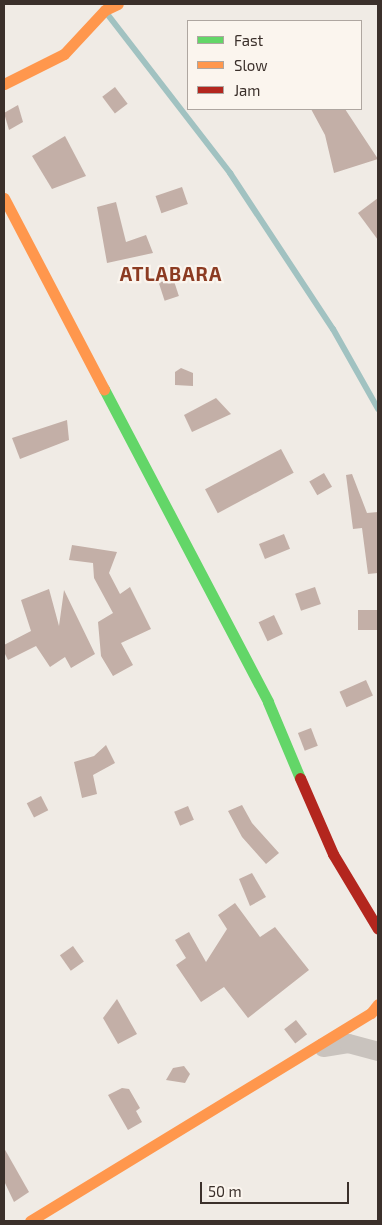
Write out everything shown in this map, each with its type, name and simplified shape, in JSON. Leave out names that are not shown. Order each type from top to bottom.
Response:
[{"type":"street","points":[[4,84],[64,54],[105,10],[118,4]]},
{"type":"street","points":[[4,198],[268,702],[333,854],[378,929]]},
{"type":"street","points":[[30,1221],[312,1049],[378,1004]]},
{"type":"street","points":[[312,1049],[348,1043],[378,1050]]},
{"type":"building","points":[[115,87],[128,104],[115,113],[102,97]]},
{"type":"building","points":[[18,105],[23,122],[9,130],[4,113]]},
{"type":"building","points":[[312,110],[346,110],[378,159],[334,173],[325,135]]},
{"type":"building","points":[[65,136],[86,176],[52,189],[32,156]]},
{"type":"building","points":[[182,187],[188,204],[161,213],[156,196]]},
{"type":"building","points":[[378,198],[378,240],[358,213]]},
{"type":"building","points":[[116,202],[126,242],[146,235],[153,253],[107,263],[97,207]]},
{"type":"building","points":[[173,278],[179,296],[165,301],[159,283]]},
{"type":"building","points":[[181,368],[193,373],[193,386],[175,385],[175,372]]},
{"type":"building","points":[[216,398],[231,414],[192,432],[184,415]]},
{"type":"building","points":[[67,420],[69,440],[20,459],[12,438]]},
{"type":"building","points":[[281,449],[294,473],[218,513],[205,489]]},
{"type":"building","points":[[324,473],[332,487],[317,495],[309,481]]},
{"type":"building","points":[[352,474],[367,513],[378,512],[378,573],[368,574],[362,528],[353,529],[346,475]]},
{"type":"building","points":[[284,534],[290,549],[265,559],[259,544]]},
{"type":"building","points":[[72,545],[117,552],[109,573],[120,594],[130,587],[151,629],[121,643],[133,665],[113,676],[101,656],[98,622],[113,613],[94,578],[93,563],[69,560]]},
{"type":"building","points":[[315,587],[321,604],[301,611],[295,594]]},
{"type":"building","points":[[49,589],[59,626],[64,590],[95,654],[71,668],[65,657],[50,667],[36,646],[8,660],[4,652],[4,645],[31,631],[21,600]]},
{"type":"building","points":[[358,610],[378,610],[378,630],[358,630]]},
{"type":"building","points":[[274,615],[283,634],[267,641],[259,622]]},
{"type":"building","points":[[366,680],[373,696],[346,707],[340,692]]},
{"type":"building","points":[[311,728],[318,746],[305,751],[298,733]]},
{"type":"building","points":[[106,745],[115,763],[93,775],[97,794],[82,798],[74,762],[94,756]]},
{"type":"building","points":[[41,796],[48,810],[34,818],[27,803]]},
{"type":"building","points":[[242,805],[252,823],[279,853],[266,864],[242,837],[228,811]]},
{"type":"building","points":[[188,806],[194,820],[180,826],[174,812]]},
{"type":"building","points":[[252,873],[266,897],[250,906],[239,879]]},
{"type":"building","points":[[235,903],[260,937],[275,927],[309,970],[248,1018],[224,987],[201,1002],[176,965],[186,958],[175,940],[189,932],[206,962],[227,929],[218,915]]},
{"type":"building","points":[[73,946],[84,962],[71,971],[60,955]]},
{"type":"building","points":[[117,999],[137,1034],[118,1044],[103,1018]]},
{"type":"building","points":[[296,1020],[307,1034],[295,1043],[284,1029]]},
{"type":"building","points":[[184,1066],[190,1074],[185,1083],[166,1080],[173,1068]]},
{"type":"building","points":[[122,1088],[129,1089],[140,1108],[136,1111],[142,1122],[128,1130],[108,1095]]},
{"type":"building","points":[[4,1148],[29,1192],[14,1202],[4,1181]]},
{"type":"waterway","points":[[108,15],[230,173],[333,329],[378,409]]},
{"type":"traffic: fast","points":[[104,389],[268,702],[300,778]]},
{"type":"traffic: slow","points":[[4,84],[64,54],[105,10],[118,4]]},
{"type":"traffic: slow","points":[[4,198],[104,389]]},
{"type":"traffic: slow","points":[[30,1221],[371,1013],[378,1004]]},
{"type":"traffic: jam","points":[[300,778],[333,854],[378,929]]},
{"type":"district","name":"ATLABARA","points":[[171,274]]}]
